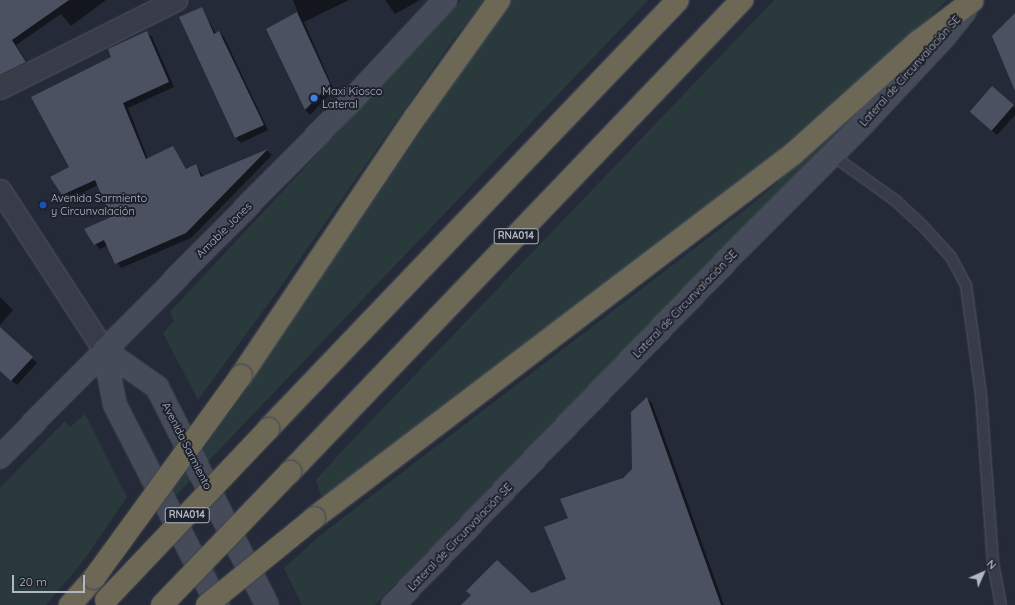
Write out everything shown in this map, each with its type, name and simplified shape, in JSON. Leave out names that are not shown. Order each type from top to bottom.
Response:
[{"type":"highway","points":[[70,605],[94,578],[241,376],[416,116],[499,0]]},
{"type":"highway","name":"RNA014","points":[[103,602],[678,0]]},
{"type":"highway","name":"RNA014","points":[[162,605],[742,0]]},
{"type":"highway","points":[[207,605],[314,518],[793,154],[918,42],[973,0]]},
{"type":"street","points":[[0,88],[176,0]]},
{"type":"street","name":"Amable Jones","points":[[0,457],[349,103],[445,0]]},
{"type":"street","name":"Lateral de Circunvalación SE","points":[[394,605],[832,155],[944,37],[973,0]]},
{"type":"street","name":"Avenida Sarmiento","points":[[0,190],[104,350],[115,405],[218,605]]},
{"type":"street","name":"Avenida Sarmiento","points":[[104,350],[157,387],[268,605]]},
{"type":"lane","points":[[832,155],[896,201],[922,225],[952,257],[966,285],[981,394],[993,563],[1001,605]]},
{"type":"shaded area","points":[[461,0],[484,0],[448,47],[279,289],[198,400],[163,333],[174,321],[170,312]]},
{"type":"shaded area","points":[[510,0],[648,0],[161,511],[159,509],[271,351]]},
{"type":"shaded area","points":[[774,0],[947,0],[918,30],[795,143],[328,495],[321,496],[316,480],[343,450]]},
{"type":"shaded area","points":[[847,118],[848,121],[375,605],[302,605],[284,568],[322,534],[751,205],[776,184],[791,165]]},
{"type":"shaded area","points":[[85,414],[127,497],[84,560],[46,605],[0,605],[0,488],[65,421],[70,427]]},
{"type":"building","points":[[0,0],[69,0],[12,40],[26,62],[0,75]]},
{"type":"building","points":[[202,7],[214,34],[219,31],[264,125],[235,138],[179,17]]},
{"type":"building","points":[[297,12],[330,84],[305,110],[266,29]]},
{"type":"building","points":[[1015,13],[1015,91],[992,36]]},
{"type":"building","points":[[147,31],[169,82],[123,103],[146,159],[173,146],[186,169],[196,164],[201,177],[268,149],[186,233],[115,264],[104,240],[94,245],[84,229],[111,217],[95,180],[62,195],[50,177],[69,167],[31,97],[111,57],[108,49]]},
{"type":"building","points":[[992,86],[1014,105],[992,131],[970,112]]},
{"type":"building","points":[[0,327],[33,357],[11,381],[0,371]]},
{"type":"building","points":[[647,397],[721,605],[461,605],[471,595],[466,591],[497,560],[532,593],[566,579],[544,527],[568,518],[560,499],[623,478],[632,469],[631,412]]},
{"type":"place","name":"Maxi Kiosco Lateral","points":[[314,98]]},
{"type":"place","name":"Avenida Sarmiento y Circunvalación","points":[[43,205]]}]
